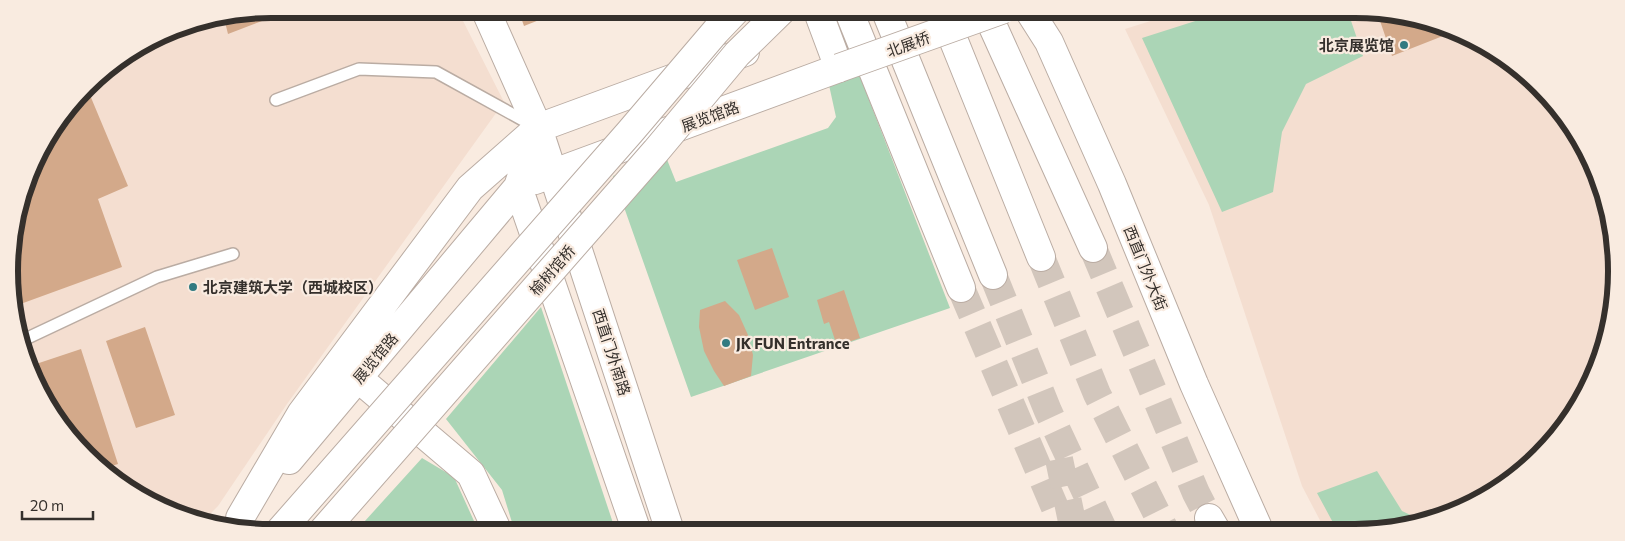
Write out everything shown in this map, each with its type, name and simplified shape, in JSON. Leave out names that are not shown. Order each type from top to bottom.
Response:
[{"type":"main road","points":[[489,18],[538,128],[518,187],[634,524]]},
{"type":"main road","points":[[286,524],[729,18]]},
{"type":"main road","name":"榆树馆桥","points":[[329,524],[656,151],[737,54],[775,18]]},
{"type":"main road","points":[[236,521],[301,414],[470,188],[538,128],[764,46],[787,18]]},
{"type":"main road","points":[[820,18],[839,68]]},
{"type":"main road","points":[[852,18],[961,288]]},
{"type":"main road","points":[[890,18],[994,276]]},
{"type":"main road","points":[[946,18],[1042,257]]},
{"type":"main road","name":"北展桥","points":[[839,68],[979,18]]},
{"type":"main road","points":[[989,18],[1093,248]]},
{"type":"main road","name":"西直门外大街","points":[[1034,18],[1049,42],[1108,175],[1255,524]]},
{"type":"main road","name":"展览馆路","points":[[236,521],[518,187],[839,68]]},
{"type":"main road","name":"西直门外南路","points":[[538,128],[668,524]]},
{"type":"main road","points":[[358,378],[471,474],[494,524]]},
{"type":"lane","points":[[276,100],[359,69],[436,72],[538,128]]},
{"type":"lane","points":[[27,338],[157,277],[233,254]]},
{"type":"shaded area","name":"北京建筑大学（西城校区）","points":[[254,18],[462,18],[504,102],[287,404],[218,506],[208,516],[189,510],[144,490],[116,471],[70,425],[51,397],[37,367],[22,320],[18,287],[18,254],[26,205],[37,174],[51,144],[80,104],[116,70],[144,51],[174,37],[205,26]]},
{"type":"shaded area","name":"北京展览馆","points":[[1160,18],[1371,18],[1404,22],[1436,31],[1481,51],[1509,70],[1545,104],[1574,144],[1594,189],[1603,221],[1608,270],[1607,287],[1599,336],[1588,367],[1574,397],[1555,425],[1521,461],[1481,490],[1436,510],[1404,519],[1388,521],[1322,524],[1302,486],[1209,205],[1125,29]]},
{"type":"green space","points":[[1205,18],[1350,18],[1363,56],[1306,84],[1282,132],[1273,192],[1222,212],[1142,38]]},
{"type":"green space","points":[[859,74],[950,308],[691,397],[613,176],[666,157],[676,182],[828,128],[836,117],[829,85]]},
{"type":"green space","points":[[541,307],[613,524],[513,524],[502,490],[446,419]]},
{"type":"green space","points":[[422,458],[454,477],[475,524],[362,524]]},
{"type":"green space","points":[[1377,471],[1402,511],[1414,517],[1371,523],[1334,524],[1317,493]]},
{"type":"building","points":[[270,18],[228,34],[225,22]]},
{"type":"building","points":[[521,18],[544,18],[524,26]]},
{"type":"building","name":"北京展览馆","points":[[1379,19],[1404,22],[1446,35],[1392,56]]},
{"type":"building","points":[[90,94],[128,186],[98,199],[122,267],[20,304],[18,254],[22,221],[31,189],[51,144],[70,116]]},
{"type":"building","name":"JK FUN Entrance","points":[[772,248],[789,297],[755,310],[737,260]]},
{"type":"building","points":[[844,290],[860,338],[837,346],[829,322],[824,324],[817,300]]},
{"type":"building","name":"JK FUN Entrance","points":[[725,301],[739,315],[748,335],[753,355],[751,376],[724,386],[704,351],[699,327],[700,310]]},
{"type":"building","points":[[145,327],[175,415],[136,428],[106,341]]},
{"type":"building","points":[[81,349],[118,464],[110,466],[70,425],[51,397],[36,364]]},
{"type":"tunnel","points":[[1093,248],[1196,493],[1209,518]]},
{"type":"tunnel","points":[[1041,257],[1097,394],[1162,524]]},
{"type":"tunnel","points":[[993,275],[1048,411],[1101,524]]},
{"type":"tunnel","points":[[961,288],[1062,524]]},
{"type":"tunnel","points":[[1059,459],[1073,524]]},
{"type":"place","name":"北京展览馆","points":[[1404,45]]},
{"type":"place","name":"北京建筑大学（西城校区）","points":[[193,287]]},
{"type":"place","name":"JK FUN Entrance","points":[[726,343]]}]
